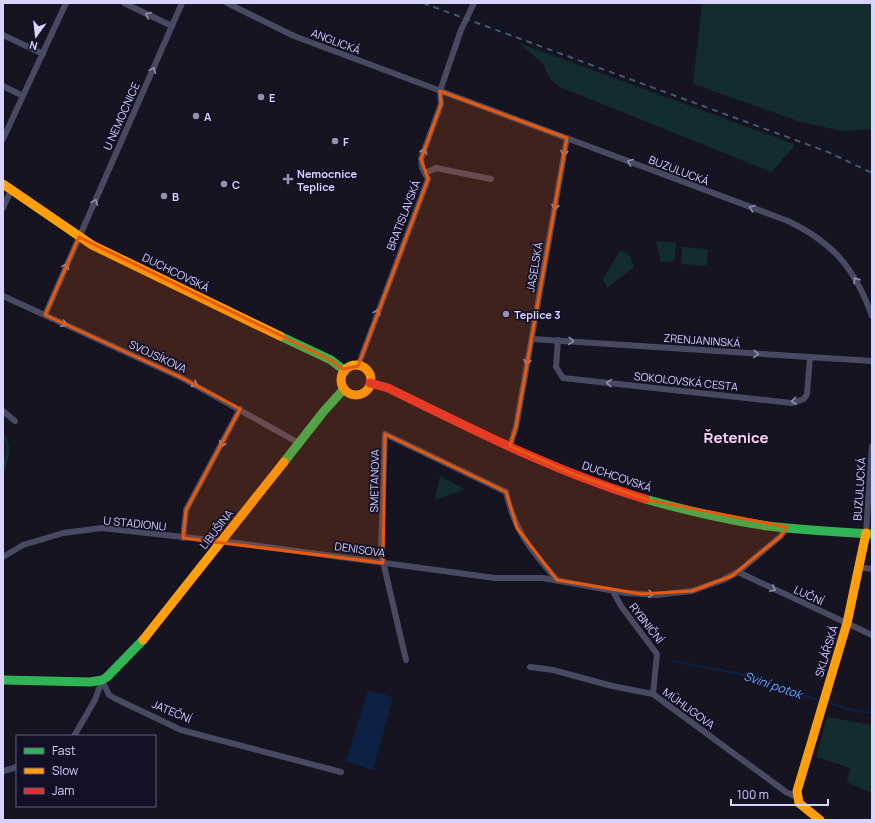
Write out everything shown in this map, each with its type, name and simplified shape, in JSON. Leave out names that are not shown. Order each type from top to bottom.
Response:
[{"type":"main road","name":"DUCHCOVSKÁ","points":[[3,184],[79,237],[331,360],[345,370]]},
{"type":"main road","points":[[353,366],[358,366],[366,370],[369,374],[370,383],[368,389],[360,394],[350,394],[344,390],[341,379],[345,370],[353,366]]},
{"type":"main road","name":"DUCHCOVSKÁ","points":[[370,383],[388,388],[510,446],[583,478],[649,500],[704,513],[787,527],[869,533]]},
{"type":"main road","name":"LIBUŠINA","points":[[102,680],[112,673],[144,638],[299,443],[344,390]]},
{"type":"main road","name":"SKLÁŘSKÁ","points":[[797,797],[799,783],[847,624],[859,566],[869,533]]},
{"type":"main road","points":[[3,680],[90,682],[102,680]]},
{"type":"main road","points":[[797,797],[799,803],[820,820]]},
{"type":"street","points":[[3,140],[66,3]]},
{"type":"street","points":[[124,3],[172,26]]},
{"type":"street","name":"U NEMOCNICE","points":[[45,315],[182,3]]},
{"type":"street","name":"ANGLICKÁ","points":[[227,3],[294,36],[440,91]]},
{"type":"street","name":"BRATISLAVSKÁ","points":[[358,366],[363,349],[428,179],[421,160],[441,104],[440,91],[461,30],[474,3]]},
{"type":"street","points":[[3,35],[43,54]]},
{"type":"street","points":[[3,86],[24,96]]},
{"type":"street","name":"BUZULUCKÁ","points":[[440,91],[788,221],[804,229],[840,256],[863,290],[872,316]]},
{"type":"street","name":"JASELSKÁ","points":[[510,446],[516,427],[567,138]]},
{"type":"street","points":[[425,173],[436,168],[491,179]]},
{"type":"street","points":[[3,208],[11,190]]},
{"type":"street","name":"SVOJSÍKOVA","points":[[3,296],[182,378],[299,443]]},
{"type":"street","name":"ZRENJANINSKÁ","points":[[532,339],[872,362]]},
{"type":"street","name":"SOKOLOVSKÁ CESTA","points":[[558,340],[556,367],[563,378],[792,403],[804,399],[807,394],[810,357]]},
{"type":"street","name":"LIBUŠINA","points":[[183,538],[186,510],[240,409]]},
{"type":"street","points":[[3,412],[15,421]]},
{"type":"street","name":"SMETANOVA","points":[[406,660],[381,553],[385,434],[506,492],[517,528],[539,560],[557,580]]},
{"type":"street","name":"BUZULUCKÁ","points":[[869,533],[872,446]]},
{"type":"street","name":"DENISOVA","points":[[221,541],[495,578],[543,578],[613,590],[657,595],[692,591],[723,580],[738,572],[781,536],[787,527]]},
{"type":"street","name":"U STADIONU","points":[[3,557],[23,545],[63,533],[102,528],[221,541]]},
{"type":"street","points":[[859,566],[872,569]]},
{"type":"street","name":"LUČNÍ","points":[[738,572],[872,635]]},
{"type":"street","name":"RYBNIČNÍ","points":[[613,590],[621,606],[657,654],[653,694]]},
{"type":"street","name":"MÜHLIGOVA","points":[[530,667],[553,670],[612,686],[653,694],[786,792],[797,797]]},
{"type":"street","points":[[75,735],[95,700],[102,680]]},
{"type":"street","name":"JATEČNÍ","points":[[102,680],[109,695],[181,730],[341,772]]},
{"type":"street","points":[[3,771],[16,767]]},
{"type":"highlighted area","points":[[440,91],[567,138],[516,427],[510,446],[576,475],[649,500],[787,527],[781,536],[732,576],[692,591],[641,594],[557,580],[517,528],[506,492],[385,434],[383,563],[183,538],[186,510],[240,409],[182,378],[45,315],[79,237],[331,360],[343,369],[358,366],[428,179],[421,159],[441,104]]},
{"type":"green space","points":[[702,3],[872,3],[872,129],[842,131],[801,122],[693,84]]},
{"type":"green space","points":[[519,43],[794,144],[793,148],[771,172],[560,87],[550,79],[543,64]]},
{"type":"green space","points":[[656,241],[676,243],[675,257],[672,262],[661,262]]},
{"type":"green space","points":[[682,247],[708,249],[707,266],[681,264]]},
{"type":"green space","points":[[620,250],[630,256],[634,267],[607,288],[603,279]]},
{"type":"green space","points":[[3,432],[9,443],[9,454],[3,478],[3,465],[6,448]]},
{"type":"green space","points":[[440,476],[465,489],[435,500]]},
{"type":"green space","points":[[827,717],[872,725],[872,793],[847,782],[850,768],[816,757]]},
{"type":"water","points":[[368,690],[393,697],[373,770],[346,762]]},
{"type":"waterway","name":"Sviní potok","points":[[672,661],[747,675],[820,701]]},
{"type":"waterway","name":"Sviní potok","points":[[826,702],[856,711],[872,713]]},
{"type":"railway","points":[[423,3],[828,152],[872,173]]},
{"type":"traffic: fast","points":[[280,336],[331,360],[345,371]]},
{"type":"traffic: fast","points":[[284,462],[324,411],[344,389]]},
{"type":"traffic: fast","points":[[645,499],[737,521],[768,526],[872,534]]},
{"type":"traffic: fast","points":[[3,680],[90,682],[102,680],[107,677],[143,640]]},
{"type":"traffic: slow","points":[[3,184],[92,245],[280,336]]},
{"type":"traffic: slow","points":[[356,365],[366,370],[371,380],[366,390],[356,395],[346,390],[341,380],[346,370],[356,365]]},
{"type":"traffic: slow","points":[[143,640],[284,462]]},
{"type":"traffic: slow","points":[[820,820],[799,803],[797,791],[847,623],[866,533]]},
{"type":"traffic: jam","points":[[370,383],[388,388],[482,434],[546,463],[645,499]]},
{"type":"place","name":"E","points":[[261,97]]},
{"type":"place","name":"A","points":[[196,116]]},
{"type":"place","name":"F","points":[[335,141]]},
{"type":"place","name":"Nemocnice Teplice","points":[[288,179]]},
{"type":"place","name":"C","points":[[224,184]]},
{"type":"place","name":"B","points":[[164,196]]},
{"type":"place","name":"Teplice 3","points":[[506,314]]},
{"type":"district","name":"Řetenice","points":[[736,437]]}]
